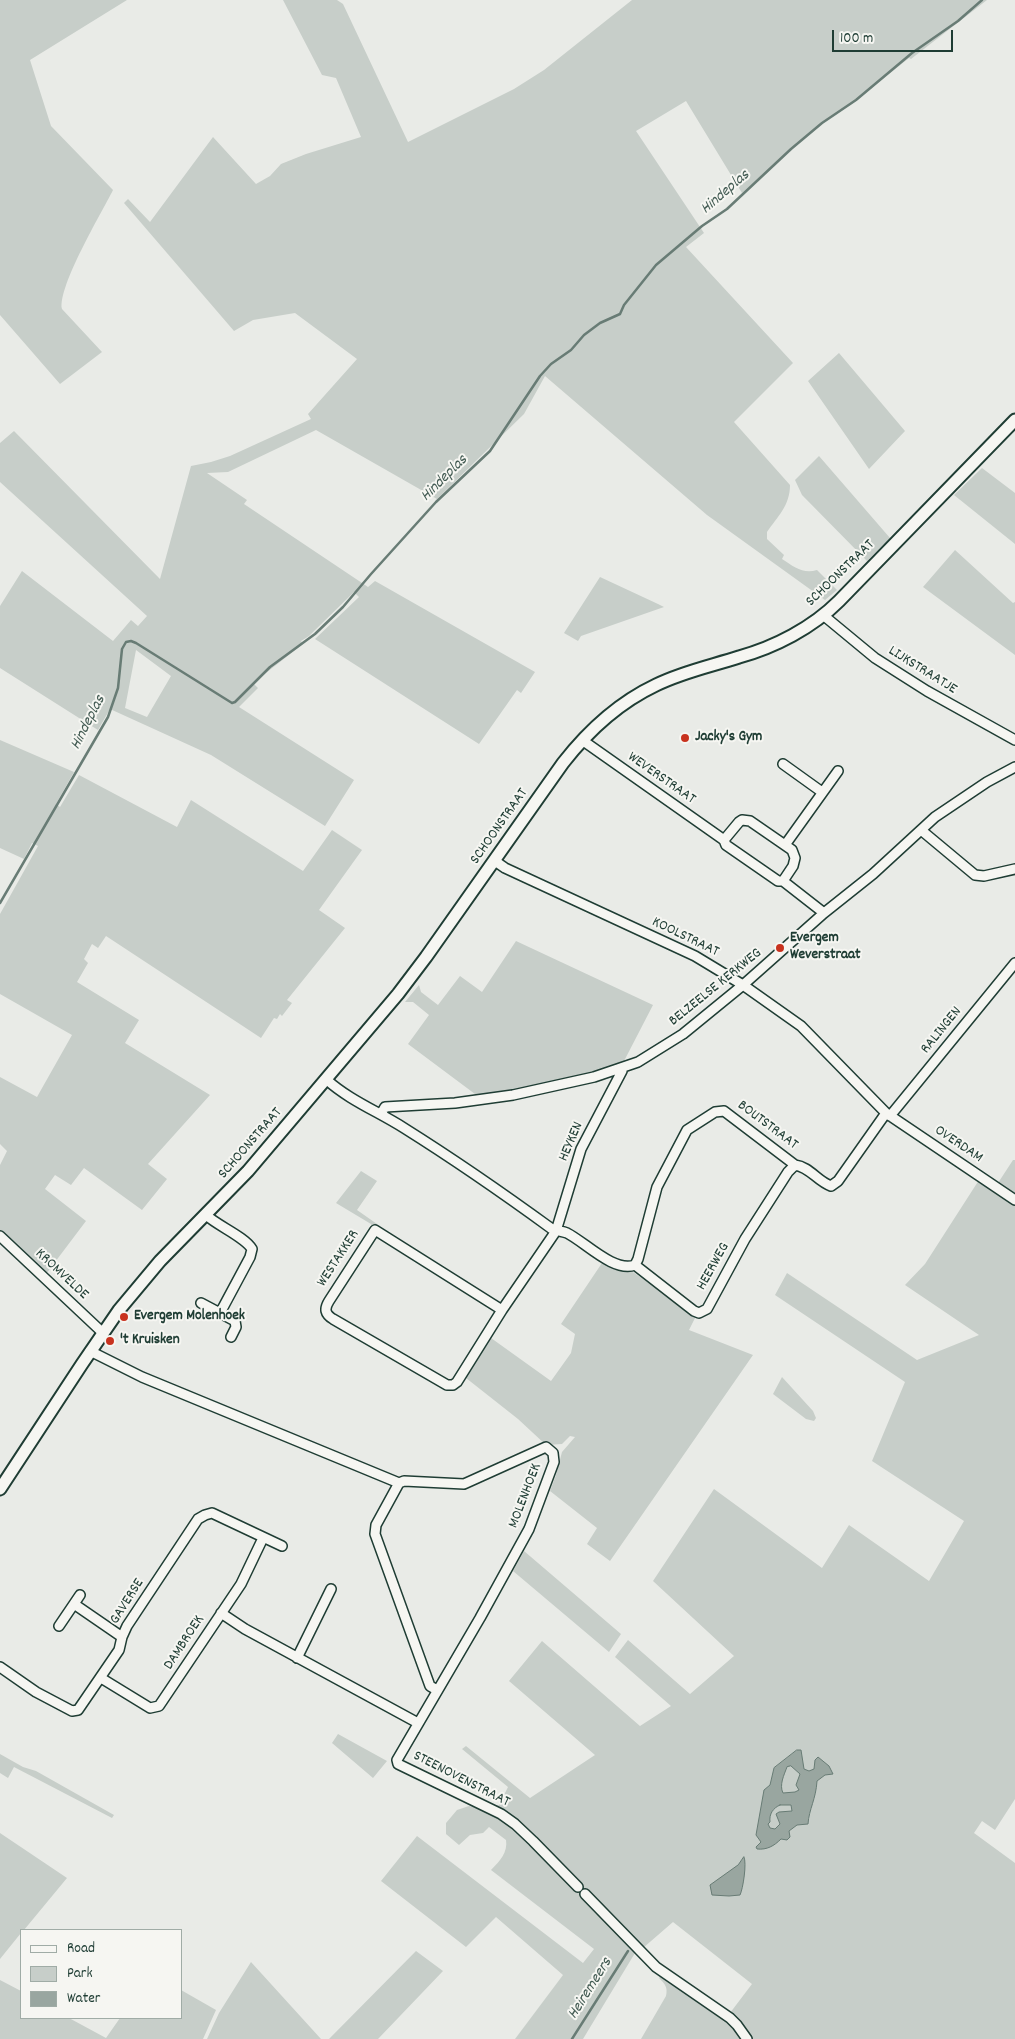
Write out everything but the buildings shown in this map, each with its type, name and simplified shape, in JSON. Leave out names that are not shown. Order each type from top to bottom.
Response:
[{"type":"street","name":"SCHOONSTRAAT","points":[[0,1489],[90,1351],[145,1278],[248,1171],[327,1080],[411,977],[563,763],[582,740],[616,709],[655,685],[682,674],[758,651],[793,635],[822,615],[834,606],[1015,420]]},
{"type":"street","name":"LIJKSTRAATJE","points":[[822,615],[875,658],[928,691],[1015,740]]},
{"type":"street","name":"WEVERSTRAAT","points":[[582,740],[724,840],[726,845],[770,876],[783,881],[824,913]]},
{"type":"street","points":[[783,764],[822,792]]},
{"type":"street","name":"BELZEELSE KERKWEG","points":[[381,1114],[385,1107],[464,1102],[514,1096],[565,1085],[638,1062],[683,1034],[743,986],[824,913],[873,874],[921,830],[952,805],[1015,767]]},
{"type":"street","points":[[785,845],[838,772]]},
{"type":"street","points":[[724,840],[739,822],[746,820],[785,845],[792,850],[795,858],[793,866],[783,881]]},
{"type":"street","points":[[921,830],[975,875],[984,876],[1015,869]]},
{"type":"street","name":"KOOLSTRAAT","points":[[495,861],[505,868],[695,956],[743,986],[801,1026],[888,1115]]},
{"type":"street","name":"RALINGEN","points":[[888,1115],[1015,963]]},
{"type":"street","name":"HEYKEN","points":[[556,1231],[581,1149],[622,1068]]},
{"type":"street","points":[[327,1080],[336,1088],[442,1152],[552,1229],[567,1233],[619,1265],[625,1267],[634,1265]]},
{"type":"street","name":"BOUTSTRAAT","points":[[634,1265],[638,1259],[660,1180],[687,1130],[715,1112],[724,1111],[729,1113],[795,1165],[804,1166],[825,1184],[834,1185],[888,1115]]},
{"type":"street","name":"OVERDAM","points":[[888,1115],[1015,1200]]},
{"type":"street","name":"HEERWEG","points":[[634,1265],[694,1311],[699,1313],[704,1310],[715,1296],[766,1206],[788,1172],[795,1165]]},
{"type":"street","points":[[206,1215],[215,1224],[248,1243],[252,1249],[250,1257],[220,1313]]},
{"type":"street","name":"WESTAKKER","points":[[377,1230],[502,1310],[457,1382],[453,1385],[447,1385],[333,1319],[326,1313],[326,1306],[374,1231],[377,1230]]},
{"type":"street","points":[[502,1310],[556,1231]]},
{"type":"street","name":"KROMVELDE","points":[[0,1236],[103,1333]]},
{"type":"street","points":[[201,1303],[237,1324],[231,1337]]},
{"type":"street","name":"MOLENHOEK","points":[[90,1351],[142,1377],[399,1483],[404,1481],[464,1484],[546,1447],[554,1456],[552,1468],[529,1530],[397,1760]]},
{"type":"street","points":[[399,1483],[376,1525],[375,1534],[430,1686],[436,1690]]},
{"type":"street","name":"GAVERSE","points":[[0,1667],[36,1692],[72,1711],[78,1710],[84,1704],[119,1650],[127,1626],[198,1519],[205,1514],[212,1514],[282,1546]]},
{"type":"street","points":[[221,1612],[241,1584],[264,1538]]},
{"type":"street","points":[[297,1658],[332,1594]]},
{"type":"street","points":[[59,1626],[80,1595]]},
{"type":"street","points":[[74,1604],[122,1637]]},
{"type":"street","name":"DAMBROEK","points":[[101,1678],[150,1708],[159,1706],[221,1612],[245,1629],[418,1723]]},
{"type":"street","name":"STEENOVENSTRAAT","points":[[397,1760],[398,1764],[501,1814],[515,1824],[656,1967],[730,2018],[737,2024],[747,2039]]},
{"type":"green space","points":[[0,0],[127,0],[30,60],[51,126],[113,190],[73,268],[63,298],[62,309],[102,352],[60,384],[0,315]]},
{"type":"green space","points":[[283,0],[337,0],[343,4],[408,142],[514,89],[544,70],[632,0],[987,0],[854,102],[819,125],[742,193],[686,101],[636,131],[704,233],[686,247],[793,363],[734,422],[790,485],[788,499],[779,516],[767,532],[767,539],[784,555],[782,559],[803,570],[817,570],[837,590],[825,600],[707,515],[545,376],[524,414],[437,499],[316,430],[228,472],[207,473],[247,500],[244,504],[368,587],[375,581],[535,672],[521,693],[517,690],[479,744],[315,639],[359,597],[354,592],[309,636],[301,641],[303,644],[253,683],[258,688],[239,707],[354,780],[325,826],[211,755],[110,709],[98,730],[0,668],[0,606],[22,571],[113,641],[131,620],[138,626],[147,616],[0,482],[0,443],[14,431],[160,579],[191,466],[230,456],[311,419],[308,414],[357,359],[295,313],[253,320],[234,331],[124,203],[128,199],[150,222],[213,137],[256,184],[270,176],[281,164],[361,137],[336,78],[322,75]],"holes":[[[136,650],[171,676],[147,717],[125,708]]]},
{"type":"green space","points":[[839,353],[905,431],[869,469],[808,381]]},
{"type":"green space","points":[[819,456],[890,538],[867,561],[802,495],[795,480]]},
{"type":"green space","points":[[982,468],[1015,493],[1015,544],[954,495]]},
{"type":"green space","points":[[955,550],[1013,603],[1015,602],[1015,655],[923,587]]},
{"type":"green space","points":[[600,577],[664,607],[581,636],[578,641],[564,633]]},
{"type":"green space","points":[[0,740],[74,772],[56,804],[60,807],[79,775],[177,827],[191,800],[303,871],[332,830],[362,850],[319,910],[345,928],[287,1000],[292,1003],[282,1016],[280,1014],[277,1019],[274,1018],[261,1038],[106,936],[98,948],[92,944],[84,959],[88,963],[77,982],[139,1020],[125,1043],[210,1095],[148,1164],[167,1179],[142,1210],[84,1168],[71,1185],[55,1175],[45,1189],[86,1221],[46,1274],[0,1230],[0,1165],[7,1151],[0,1144],[0,1077],[37,1097],[72,1035],[0,994],[0,914],[38,846],[32,843],[24,859],[0,848]]},
{"type":"green space","points":[[516,941],[653,1005],[623,1063],[562,1084],[479,1097],[408,1044],[429,1015],[413,1002],[405,1002],[419,985],[421,992],[438,1005],[460,976],[482,992]]},
{"type":"green space","points":[[1013,1160],[1015,1160],[1015,1195],[998,1183]]},
{"type":"green space","points":[[361,1171],[377,1181],[357,1210],[377,1224],[373,1228],[371,1224],[336,1203]]},
{"type":"green space","points":[[979,1180],[1015,1206],[1015,1799],[995,1830],[982,1821],[974,1833],[1015,1863],[1015,2039],[752,2039],[730,2013],[752,1984],[673,1922],[643,1948],[618,1922],[612,1929],[635,1953],[583,2039],[515,2039],[563,1975],[496,1917],[466,1947],[381,1881],[417,1836],[583,1963],[594,1949],[491,1870],[505,1852],[506,1840],[489,1827],[483,1833],[470,1835],[459,1845],[446,1834],[446,1823],[457,1810],[469,1806],[484,1808],[499,1805],[508,1787],[462,1749],[466,1746],[530,1798],[595,1755],[509,1681],[542,1641],[640,1726],[671,1706],[615,1657],[628,1640],[690,1694],[734,1656],[653,1581],[714,1489],[822,1568],[849,1525],[929,1581],[964,1521],[872,1461],[905,1382],[775,1295],[787,1273],[917,1360],[979,1335],[905,1285],[925,1264]]},
{"type":"green space","points":[[602,1263],[625,1272],[633,1272],[696,1316],[689,1330],[753,1355],[610,1561],[587,1544],[597,1528],[550,1491],[562,1452],[575,1437],[570,1436],[562,1444],[546,1445],[518,1419],[466,1378],[491,1338],[551,1381],[571,1353],[575,1334],[561,1324]]},
{"type":"green space","points":[[782,1377],[813,1411],[816,1418],[814,1421],[806,1419],[773,1394]]},
{"type":"green space","points":[[524,1551],[621,1634],[609,1652],[513,1571]]},
{"type":"green space","points":[[338,1734],[387,1761],[373,1778],[332,1743]]},
{"type":"green space","points":[[0,1754],[23,1767],[36,1771],[114,1815],[112,1818],[14,1767],[8,1778],[0,1773]]},
{"type":"green space","points":[[0,1833],[67,1878],[25,1929],[20,1929],[20,1934],[0,1959]]},
{"type":"green space","points":[[416,1951],[443,1971],[378,2039],[329,2039]]},
{"type":"green space","points":[[251,1962],[321,2039],[207,2039],[219,2013]]},
{"type":"green space","points":[[662,1974],[728,2020],[744,2039],[641,2039],[666,1996],[666,1986],[659,1978]]},
{"type":"green space","points":[[0,1980],[20,1990],[20,2019],[71,2019],[106,2038],[119,2019],[182,2019],[182,1991],[216,2010],[203,2039],[0,2039]]},
{"type":"water","points":[[797,1750],[801,1750],[804,1769],[809,1771],[814,1769],[815,1760],[818,1757],[829,1766],[833,1774],[825,1775],[817,1781],[808,1824],[797,1825],[789,1831],[790,1837],[787,1840],[781,1839],[770,1847],[757,1849],[756,1847],[761,1842],[756,1835],[764,1790],[770,1785],[774,1768]],"holes":[[[791,1766],[800,1774],[796,1785],[799,1790],[783,1793],[783,1777],[787,1767]],[[780,1805],[791,1805],[792,1811],[776,1814],[780,1824],[775,1829],[770,1828],[768,1824],[771,1814]]]},
{"type":"water","points":[[744,1857],[744,1876],[740,1895],[712,1895],[710,1885],[738,1865]]},
{"type":"waterway","name":"Hindeplas","points":[[0,903],[108,717],[118,688],[122,649],[126,642],[136,643],[232,703],[235,702],[270,667],[315,634],[343,607],[436,502],[490,451],[540,376],[551,364],[571,350],[584,335],[600,323],[620,314],[624,305],[656,265],[702,226],[727,209],[791,149],[822,123],[856,100],[912,53],[958,21],[982,0]]},
{"type":"waterway","name":"Heiremeers","points":[[572,2039],[628,1951]]},
{"type":"place","name":"Jacky's Gym","points":[[685,738]]},
{"type":"place","name":"Evergem Weverstraat","points":[[780,948]]},
{"type":"place","name":"Evergem Molenhoek","points":[[124,1317]]},
{"type":"place","name":"'t Kruisken","points":[[110,1341]]}]
